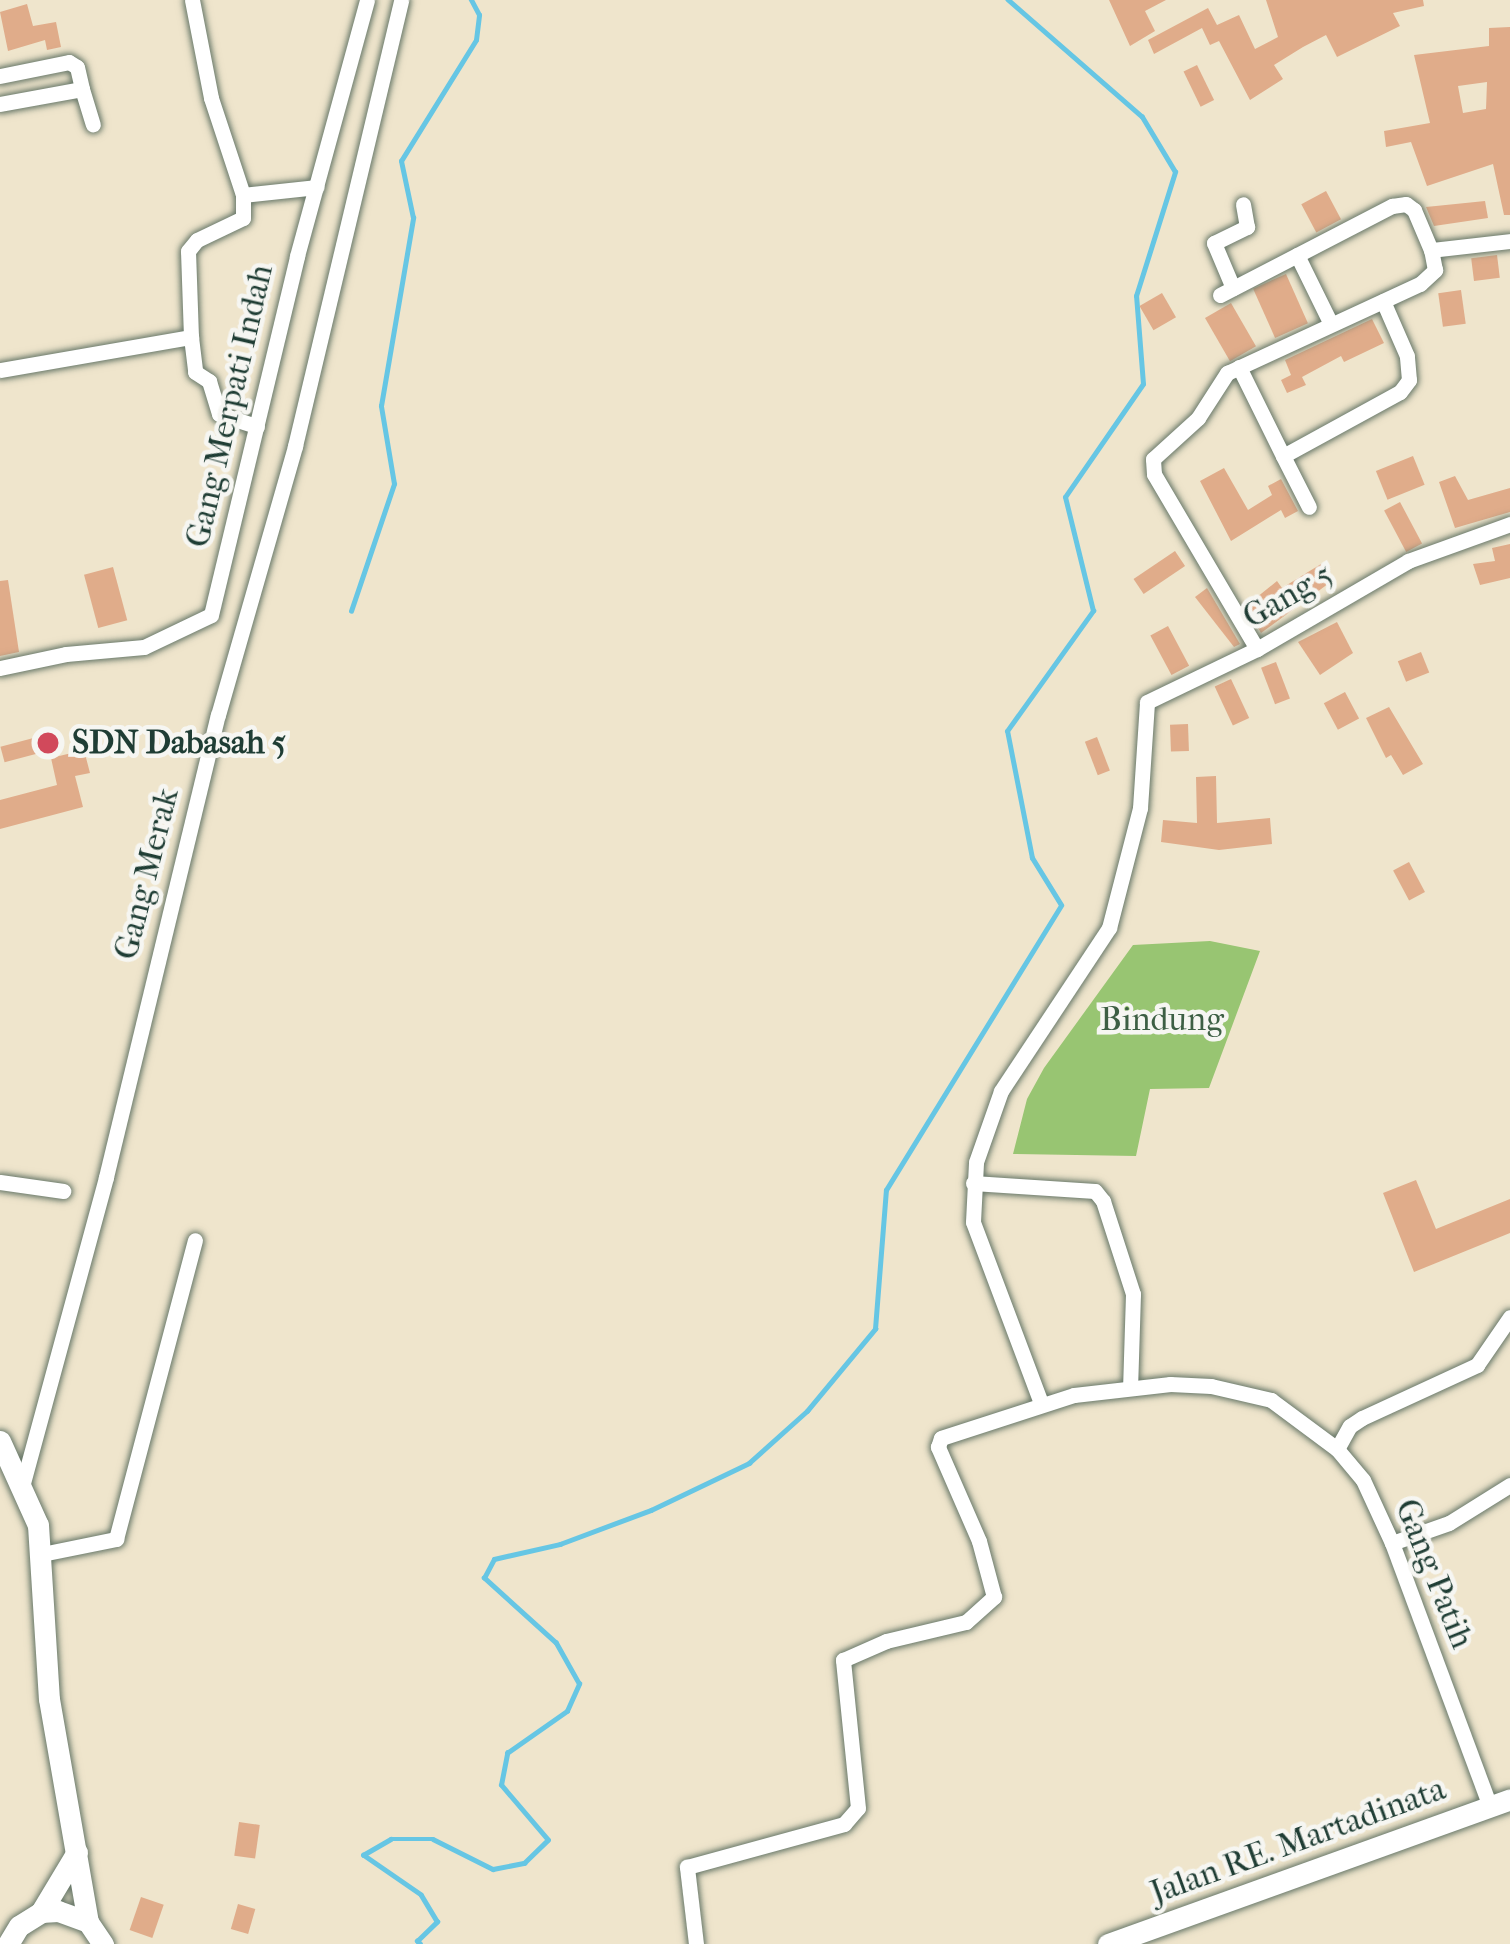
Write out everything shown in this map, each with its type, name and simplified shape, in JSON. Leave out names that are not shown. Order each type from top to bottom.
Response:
[{"type":"main road","points":[[0,1441],[23,1483],[42,1554],[50,1699],[88,1922],[103,1944]]},
{"type":"main road","name":"Jalan RE. Martadinata","points":[[1108,1944],[1142,1938],[1500,1803]]},
{"type":"main road","points":[[8,1944],[19,1926],[41,1912],[77,1852]]},
{"type":"main road","points":[[41,1912],[74,1914],[88,1922]]},
{"type":"street","points":[[192,0],[211,98],[243,195],[243,218],[197,240],[188,251],[195,372],[208,381],[219,414],[257,426]]},
{"type":"street","name":"Gang Merpati Indah","points":[[0,668],[66,654],[144,647],[211,616],[367,0]]},
{"type":"street","name":"Gang Merak","points":[[23,1483],[106,1178],[218,715],[295,446],[401,0]]},
{"type":"street","points":[[0,76],[69,62],[77,67],[93,124]]},
{"type":"street","points":[[0,104],[82,89]]},
{"type":"street","points":[[243,195],[316,187]]},
{"type":"street","points":[[1243,204],[1247,226],[1214,243],[1226,292],[1406,204],[1414,210],[1436,270],[1383,301],[1227,373],[1198,418],[1153,459],[1151,467],[1257,649]]},
{"type":"street","points":[[1431,250],[1510,242]]},
{"type":"street","points":[[1297,255],[1331,325]]},
{"type":"street","points":[[1283,455],[1400,392],[1409,380],[1407,356],[1383,301]]},
{"type":"street","points":[[0,370],[191,337]]},
{"type":"street","points":[[1239,368],[1309,507]]},
{"type":"street","name":"Gang 5","points":[[974,1184],[1001,1091],[1109,928],[1132,851],[1147,702],[1257,649],[1408,561],[1510,524]]},
{"type":"street","points":[[0,1182],[63,1191]]},
{"type":"street","points":[[696,1944],[687,1867],[844,1824],[859,1808],[843,1660],[886,1641],[966,1622],[994,1597],[979,1541],[938,1447],[941,1438],[1041,1403],[1130,1388],[1133,1294],[1102,1201],[1095,1192],[974,1184],[973,1222],[1041,1403]]},
{"type":"street","points":[[42,1554],[116,1539],[195,1240]]},
{"type":"street","points":[[1337,1449],[1350,1426],[1362,1418],[1477,1366],[1510,1317]]},
{"type":"street","name":"Gang Patih","points":[[1130,1388],[1211,1386],[1271,1400],[1337,1449],[1363,1480],[1500,1803]]},
{"type":"street","points":[[1392,1543],[1449,1523],[1510,1485]]},
{"type":"green space","name":"Bindung","points":[[1210,941],[1260,951],[1209,1088],[1150,1089],[1136,1156],[1013,1154],[1027,1099],[1044,1068],[1133,945]]},
{"type":"building","points":[[1109,0],[1166,0],[1145,11],[1155,31],[1130,46]]},
{"type":"building","points":[[1266,0],[1423,0],[1424,6],[1393,13],[1400,26],[1337,57],[1326,35],[1303,47],[1274,65],[1283,79],[1250,100],[1219,41],[1210,45],[1202,28],[1154,54],[1148,40],[1208,8],[1217,25],[1239,15],[1255,49],[1278,37]]},
{"type":"building","points":[[27,4],[33,26],[56,22],[61,47],[47,50],[45,40],[8,51],[0,12]]},
{"type":"building","points":[[1510,27],[1510,215],[1504,215],[1493,164],[1427,186],[1411,142],[1386,147],[1384,131],[1430,123],[1414,55],[1489,46],[1489,28]],"holes":[[[1487,82],[1486,109],[1463,113],[1458,86]]]},
{"type":"building","points":[[1197,65],[1214,100],[1201,107],[1184,72]]},
{"type":"building","points":[[1326,191],[1341,219],[1316,232],[1301,204]]},
{"type":"building","points":[[1485,201],[1488,218],[1434,226],[1426,207]]},
{"type":"building","points":[[1497,255],[1500,278],[1474,281],[1471,258]]},
{"type":"building","points":[[1286,274],[1308,323],[1275,338],[1253,289]]},
{"type":"building","points":[[1461,290],[1466,324],[1443,327],[1438,293]]},
{"type":"building","points":[[1162,293],[1176,317],[1153,330],[1139,306]]},
{"type":"building","points":[[1231,303],[1256,346],[1230,361],[1205,318]]},
{"type":"building","points":[[1372,319],[1384,343],[1344,362],[1341,356],[1302,377],[1306,385],[1287,393],[1281,380],[1291,375],[1285,360]]},
{"type":"building","points":[[1413,456],[1425,485],[1388,500],[1376,471]]},
{"type":"building","points":[[1224,468],[1248,510],[1272,495],[1268,486],[1281,479],[1298,511],[1285,518],[1281,510],[1231,541],[1200,481]]},
{"type":"building","points":[[1455,476],[1468,500],[1510,488],[1510,512],[1455,528],[1439,482]]},
{"type":"building","points":[[1400,502],[1422,543],[1406,552],[1384,510]]},
{"type":"building","points":[[1510,544],[1510,578],[1480,585],[1473,564],[1495,561],[1492,548]]},
{"type":"building","points":[[1175,551],[1185,566],[1144,594],[1134,579]]},
{"type":"building","points":[[1321,564],[1332,581],[1261,633],[1246,606],[1277,581],[1282,588]]},
{"type":"building","points":[[113,567],[127,620],[98,628],[84,575]]},
{"type":"building","points":[[8,580],[19,652],[0,656],[0,581]]},
{"type":"building","points":[[1207,588],[1240,644],[1234,647],[1195,597]]},
{"type":"building","points":[[1337,622],[1353,653],[1320,675],[1298,642]]},
{"type":"building","points":[[1168,626],[1189,666],[1171,675],[1150,635]]},
{"type":"building","points":[[1421,652],[1429,672],[1406,682],[1398,661]]},
{"type":"building","points":[[1276,662],[1290,698],[1275,704],[1261,668]]},
{"type":"building","points":[[1231,679],[1249,718],[1233,726],[1215,687]]},
{"type":"building","points":[[1345,692],[1359,718],[1338,730],[1324,703]]},
{"type":"building","points":[[1389,707],[1423,764],[1403,775],[1391,755],[1386,758],[1366,718]]},
{"type":"building","points":[[1188,724],[1189,751],[1171,752],[1170,725]]},
{"type":"building","points":[[41,736],[45,751],[5,762],[0,747]]},
{"type":"building","points":[[1097,737],[1110,771],[1098,775],[1085,742]]},
{"type":"building","points":[[84,750],[90,773],[75,776],[83,807],[0,829],[0,800],[57,785],[51,758]]},
{"type":"building","points":[[1216,776],[1217,823],[1270,818],[1272,844],[1219,850],[1161,842],[1163,820],[1197,823],[1196,777]]},
{"type":"building","points":[[1409,862],[1425,892],[1409,900],[1393,870]]},
{"type":"building","points":[[1416,1180],[1436,1229],[1510,1199],[1510,1233],[1414,1272],[1383,1193]]},
{"type":"building","points":[[239,1822],[260,1825],[255,1859],[234,1856]]},
{"type":"building","points":[[141,1897],[164,1905],[152,1938],[130,1930]]},
{"type":"building","points":[[238,1904],[255,1909],[248,1934],[231,1929]]},
{"type":"waterway","points":[[351,611],[394,484],[381,406],[413,218],[401,161],[476,40],[479,15],[471,0]]},
{"type":"waterway","points":[[420,1944],[417,1941],[437,1922],[421,1895],[363,1855],[391,1839],[433,1839],[493,1869],[524,1863],[548,1840],[501,1785],[507,1753],[567,1711],[579,1684],[556,1643],[484,1578],[494,1559],[560,1544],[651,1510],[749,1463],[807,1411],[875,1329],[886,1190],[1061,905],[1032,858],[1007,731],[1093,611],[1065,497],[1143,384],[1136,296],[1175,172],[1142,117],[1008,0]]},
{"type":"place","name":"SDN Dabasah 5","points":[[48,743]]}]
